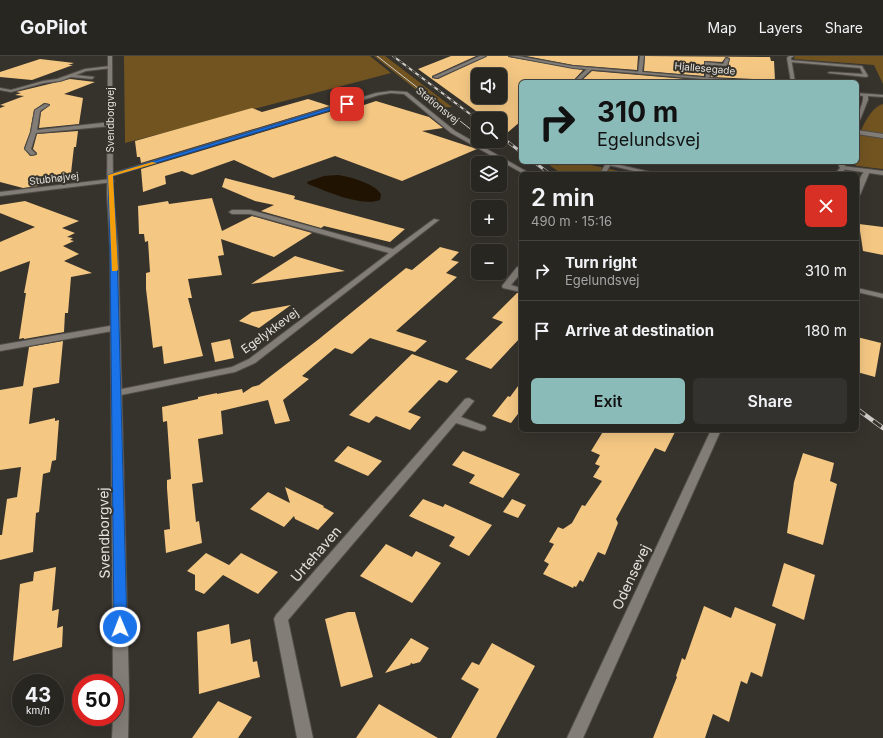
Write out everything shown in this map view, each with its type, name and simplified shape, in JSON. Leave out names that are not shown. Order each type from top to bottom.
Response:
[{"type":"street","name":"Svendborgvej","points":[[110,56],[121,690],[120,738]]},
{"type":"street","points":[[435,78],[484,56]]},
{"type":"street","name":"Hjallesegade","points":[[511,56],[590,69],[736,80]]},
{"type":"street","points":[[640,73],[642,56]]},
{"type":"street","points":[[793,80],[791,58],[862,67],[866,76],[830,73]]},
{"type":"street","points":[[708,77],[706,63],[725,66],[727,59]]},
{"type":"street","points":[[0,89],[11,91],[43,82],[58,80],[91,69],[110,67]]},
{"type":"street","points":[[577,80],[590,69]]},
{"type":"street","points":[[71,75],[92,78]]},
{"type":"street","points":[[20,83],[34,85]]},
{"type":"street","name":"Stationsvej","points":[[396,92],[407,94],[453,132],[524,172]]},
{"type":"street","name":"Stubhøjvej","points":[[0,194],[111,178],[378,94],[396,92]]},
{"type":"street","points":[[859,94],[883,96]]},
{"type":"street","points":[[859,116],[866,100],[865,95]]},
{"type":"street","points":[[33,154],[28,149],[34,132],[38,110],[47,105]]},
{"type":"street","points":[[34,132],[111,124]]},
{"type":"street","points":[[859,132],[883,136]]},
{"type":"street","points":[[604,172],[608,164],[645,172]]},
{"type":"street","points":[[842,165],[866,171],[883,173]]},
{"type":"street","points":[[859,190],[866,171]]},
{"type":"street","points":[[232,212],[250,212],[395,252]]},
{"type":"street","name":"Egelykkevej","points":[[116,393],[235,368],[252,361],[436,220]]},
{"type":"street","points":[[519,270],[506,286],[519,289]]},
{"type":"street","points":[[859,290],[883,296]]},
{"type":"street","points":[[0,348],[115,328]]},
{"type":"street","name":"Urtehaven","points":[[305,738],[281,619],[469,401]]},
{"type":"street","points":[[454,418],[481,428]]},
{"type":"street","name":"Odensevej","points":[[575,738],[715,432]]},
{"type":"shaded area","points":[[124,56],[370,56],[391,73],[125,143]]},
{"type":"shaded area","points":[[374,56],[385,56],[452,107],[439,108]]},
{"type":"shaded area","points":[[795,56],[883,56],[883,84],[874,65],[794,59]]},
{"type":"shaded area","points":[[883,104],[883,169],[857,166],[854,164],[859,164],[859,138],[862,128],[869,115],[878,106]]},
{"type":"shaded area","points":[[548,164],[586,164],[624,172],[559,172]]},
{"type":"shaded area","points":[[337,175],[368,184],[378,190],[381,194],[380,200],[372,202],[354,200],[308,184],[307,182],[324,176]]},
{"type":"building","points":[[451,56],[476,56],[432,76],[432,78],[438,79],[487,56],[508,56],[583,70],[574,80],[519,80],[519,123],[507,133],[507,112],[477,112],[418,69]]},
{"type":"building","points":[[526,56],[638,56],[637,70],[573,65]]},
{"type":"building","points":[[645,56],[770,57],[771,61],[774,61],[775,80],[711,77],[710,67],[728,67],[730,58],[726,57],[722,62],[704,61],[704,76],[644,71]]},
{"type":"building","points":[[40,59],[74,63],[68,65],[73,65],[32,80],[0,77],[0,72]]},
{"type":"building","points":[[592,71],[697,80],[582,80]]},
{"type":"building","points":[[70,79],[95,82],[64,94],[83,98],[79,124],[39,128],[41,112],[50,105],[44,103],[34,110],[30,132],[24,148],[30,156],[36,155],[37,153],[33,149],[37,134],[78,131],[76,147],[74,147],[71,173],[38,186],[23,188],[0,182],[0,108],[5,106],[0,105],[24,96],[15,95],[21,93],[16,92]]},
{"type":"building","points":[[308,99],[330,106],[141,163],[140,157],[137,157],[135,141],[252,108],[262,112]]},
{"type":"building","points":[[376,101],[429,117],[443,128],[422,131],[477,149],[402,181],[335,156],[273,178],[234,160],[192,175],[182,171],[165,176],[166,184],[143,192],[141,169],[339,109],[346,111]]},
{"type":"building","points":[[225,178],[295,196],[294,199],[405,229],[390,242],[324,226],[321,228],[261,211],[274,205],[255,201],[222,187]]},
{"type":"building","points":[[212,198],[222,231],[252,216],[312,233],[274,257],[221,239],[224,255],[218,256],[222,275],[188,279],[192,298],[188,298],[203,356],[164,364],[162,346],[153,348],[146,289],[146,273],[150,272],[148,241],[145,242],[144,234],[139,234],[138,206],[168,201],[169,204]]},
{"type":"building","points":[[25,201],[79,221],[62,228],[75,233],[67,237],[73,238],[70,240],[74,241],[63,246],[79,254],[64,261],[92,273],[71,277],[68,313],[65,313],[64,332],[19,339],[26,293],[24,293],[30,261],[0,272],[0,242],[35,227],[0,213],[0,205]]},
{"type":"building","points":[[859,224],[883,227],[883,255],[863,251]]},
{"type":"building","points":[[440,247],[459,252],[451,260],[459,262],[446,273],[457,277],[396,331],[427,341],[415,352],[370,338],[352,354],[335,348],[302,376],[309,379],[283,400],[290,421],[275,424],[268,400],[221,411],[223,434],[198,439],[203,482],[192,484],[196,522],[199,521],[202,543],[166,553],[164,530],[170,529],[167,480],[171,479],[167,421],[163,422],[162,407],[217,393],[242,389],[243,393],[252,387],[259,385],[319,339],[406,268],[412,270]]},
{"type":"building","points":[[295,256],[345,271],[251,284]]},
{"type":"building","points":[[517,293],[519,293],[519,339],[491,369],[465,359],[503,322],[492,318]]},
{"type":"building","points":[[291,305],[259,328],[239,321],[252,312]]},
{"type":"building","points":[[859,338],[881,343],[875,377],[859,373]]},
{"type":"building","points":[[230,339],[234,358],[215,362],[211,343]]},
{"type":"building","points":[[63,341],[59,383],[33,388],[29,424],[55,418],[55,421],[59,420],[56,460],[52,461],[50,472],[43,474],[39,512],[36,513],[33,552],[0,560],[0,535],[2,535],[7,499],[17,497],[21,467],[0,470],[0,390],[23,386],[29,347]]},
{"type":"building","points":[[412,354],[458,371],[447,383],[439,380],[408,412],[421,417],[410,430],[376,416],[369,423],[349,415]]},
{"type":"building","points":[[519,385],[519,413],[511,423],[492,416],[508,396],[510,397]]},
{"type":"building","points":[[603,432],[675,432],[665,452],[655,448],[616,519],[618,523],[605,555],[598,552],[583,582],[580,580],[576,587],[574,586],[573,588],[543,574],[549,564],[544,561],[554,544],[549,542],[558,527],[563,529],[572,523],[582,505],[585,506],[602,481],[593,477],[600,466],[595,464],[600,455],[591,451]]},
{"type":"building","points":[[348,446],[382,461],[368,476],[334,461]]},
{"type":"building","points":[[463,451],[520,474],[503,498],[469,483],[475,475],[452,465]]},
{"type":"building","points":[[803,453],[834,463],[830,481],[837,484],[823,545],[787,533],[794,482]]},
{"type":"building","points":[[285,487],[324,506],[323,507],[334,513],[318,530],[295,519],[294,516],[284,527],[250,509],[268,492],[290,503]]},
{"type":"building","points":[[423,499],[443,507],[445,504],[492,525],[469,556],[449,546],[455,537],[409,516]]},
{"type":"building","points":[[512,499],[526,505],[518,518],[503,512]]},
{"type":"building","points":[[386,544],[412,557],[416,551],[441,563],[412,603],[360,576]]},
{"type":"building","points":[[206,553],[229,565],[241,553],[278,572],[258,594],[223,575],[204,594],[195,590],[195,575],[187,571]]},
{"type":"building","points":[[784,563],[815,575],[804,620],[772,606]]},
{"type":"building","points":[[56,567],[52,611],[59,609],[57,628],[63,626],[62,647],[13,661],[20,584],[33,581],[34,572]]},
{"type":"building","points":[[704,606],[731,618],[735,607],[776,624],[762,677],[751,672],[747,684],[741,681],[729,722],[713,714],[705,738],[653,738],[677,677],[676,676],[682,658],[685,660]]},
{"type":"building","points":[[348,612],[355,612],[373,677],[341,687],[325,619]]},
{"type":"building","points":[[229,624],[231,644],[250,639],[253,662],[257,661],[260,677],[199,694],[197,632]]},
{"type":"building","points":[[411,638],[429,648],[420,662],[413,664],[411,663],[410,665],[385,673]]},
{"type":"building","points":[[492,643],[535,666],[496,738],[451,738],[479,689],[461,679],[472,662],[479,665]]},
{"type":"building","points":[[218,701],[252,717],[238,738],[192,738]]},
{"type":"building","points":[[379,704],[438,738],[356,738]]},
{"type":"tram line","points":[[377,56],[471,130]]},
{"type":"railway","points":[[393,56],[471,115]]},
{"type":"railway","points":[[507,141],[519,150]]},
{"type":"railway","points":[[537,164],[547,172]]},
{"type":"railway","points":[[859,410],[883,428]]},
{"type":"slow traffic","points":[[114,269],[110,175],[154,163]]},
{"type":"route","points":[[120,627],[114,248],[110,175],[347,104]]}]
